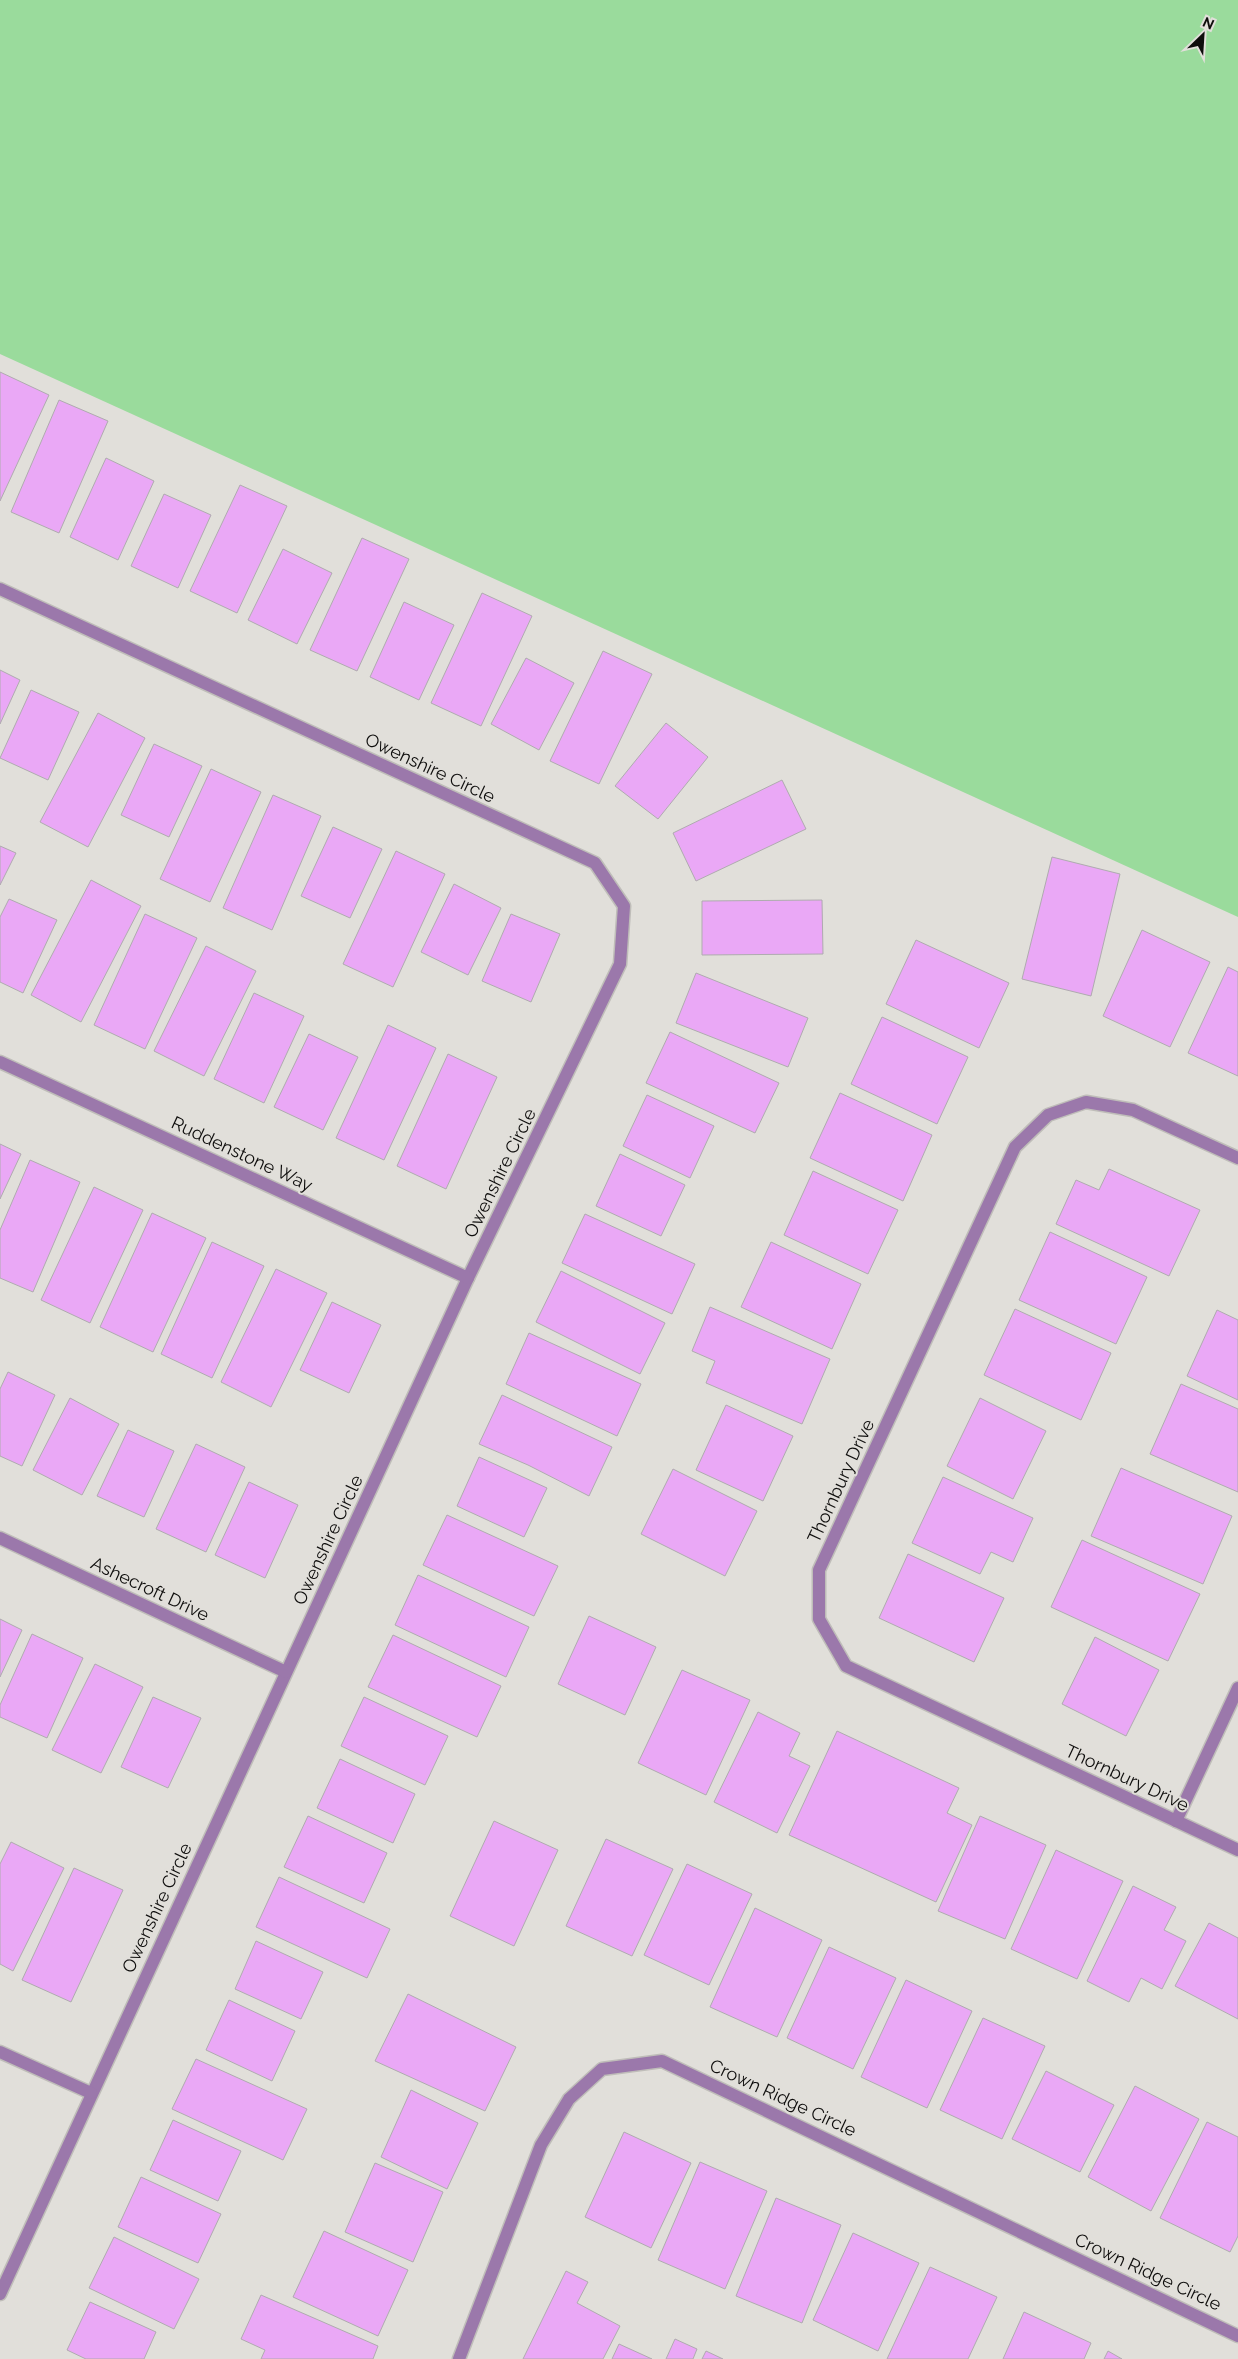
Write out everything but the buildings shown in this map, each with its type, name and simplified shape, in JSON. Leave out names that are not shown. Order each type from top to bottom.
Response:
[{"type":"street","name":"Owenshire Circle","points":[[0,589],[595,863],[624,906],[620,964],[468,1278],[0,2294]]},
{"type":"street","name":"Ruddenstone Way","points":[[0,1062],[468,1278]]},
{"type":"street","name":"Thornbury Drive","points":[[1238,1158],[1133,1110],[1086,1102],[1048,1115],[1015,1147],[819,1570],[820,1619],[846,1666],[1238,1850]]},
{"type":"street","name":"Ashecroft Drive","points":[[0,1538],[286,1672]]},
{"type":"street","points":[[1176,1821],[1238,1688]]},
{"type":"street","points":[[0,2052],[91,2093]]},
{"type":"street","name":"Crown Ridge Circle","points":[[459,2359],[541,2145],[569,2099],[602,2069],[662,2061],[1238,2336]]},
{"type":"green space","points":[[0,0],[1238,0],[1238,917],[0,354]]}]
